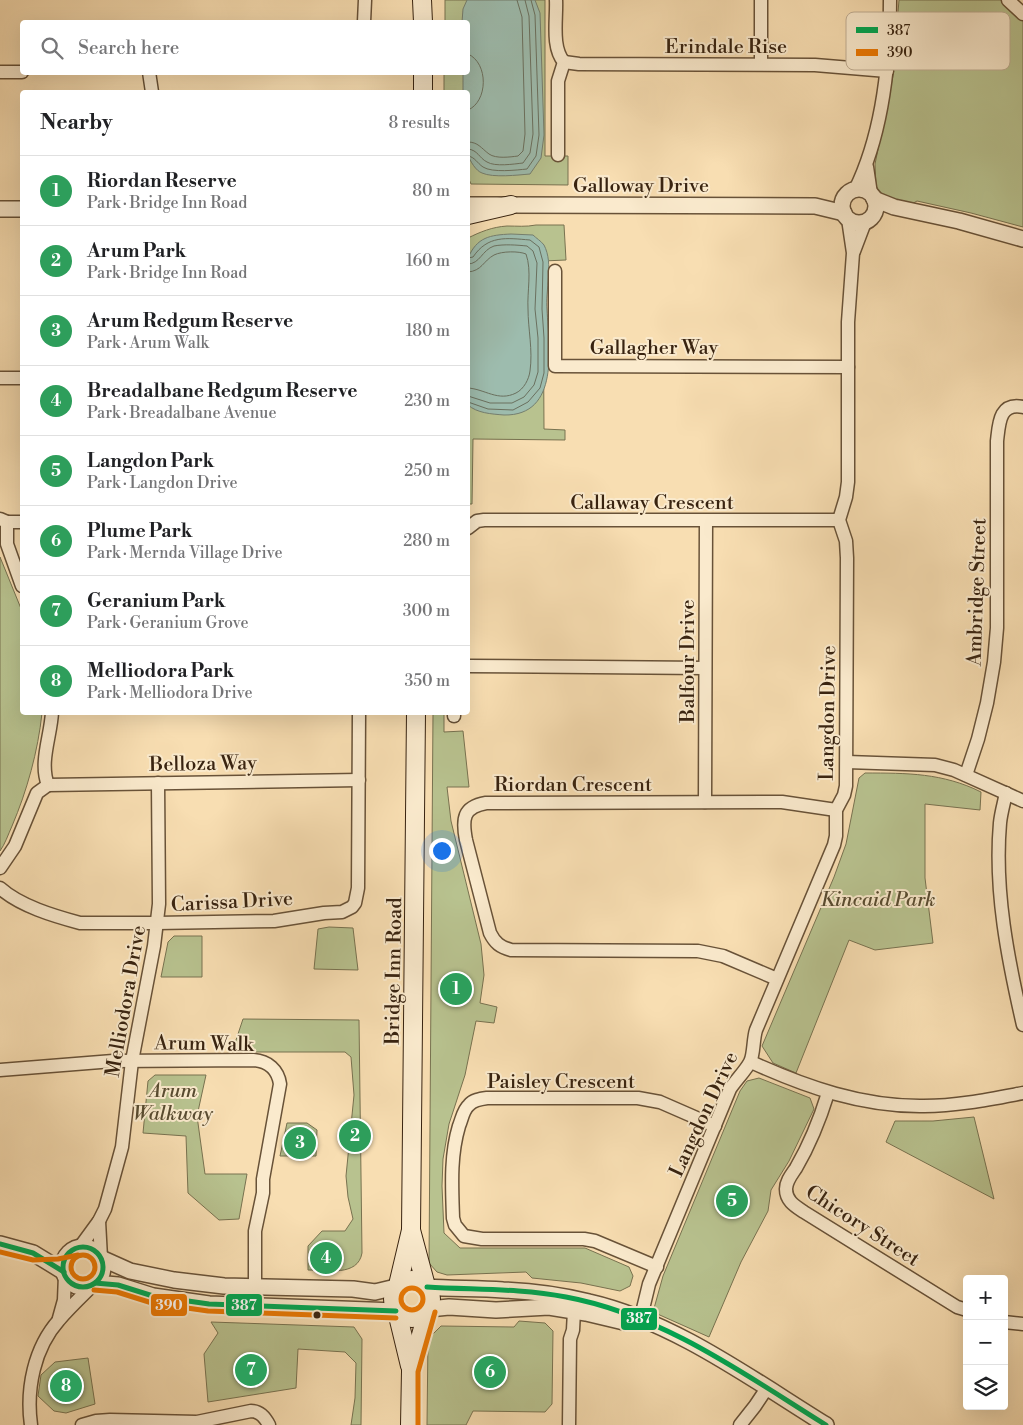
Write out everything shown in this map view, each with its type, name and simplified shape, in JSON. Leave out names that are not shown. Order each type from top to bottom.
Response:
[{"type":"main road","points":[[422,0],[423,20]]},
{"type":"main road","points":[[423,75],[424,90]]},
{"type":"main road","points":[[470,215],[511,205]]},
{"type":"main road","name":"Bridge Inn Road","points":[[397,1286],[411,1230],[416,715]]},
{"type":"main road","name":"Bridge Inn Road","points":[[411,1230],[427,1286]]},
{"type":"main road","points":[[410,1425],[411,1371],[431,1298],[427,1286],[415,1280],[409,1280],[397,1286],[392,1299],[397,1312],[411,1371]]},
{"type":"main road","points":[[397,1312],[407,1318],[413,1318],[424,1314],[428,1309]]},
{"type":"street","points":[[364,20],[366,0]]},
{"type":"street","points":[[556,0],[556,49],[564,62],[558,81],[558,155]]},
{"type":"street","points":[[761,0],[761,64]]},
{"type":"street","points":[[1008,0],[1023,14]]},
{"type":"street","name":"Erindale Rise","points":[[564,62],[579,64],[761,64],[846,67]]},
{"type":"street","name":"Erindale Rise","points":[[877,70],[887,71]]},
{"type":"street","points":[[887,71],[867,164],[851,192],[842,203],[846,216],[859,223],[869,219],[912,212]]},
{"type":"street","points":[[0,72],[20,72]]},
{"type":"street","points":[[150,75],[152,90]]},
{"type":"street","points":[[867,164],[876,208],[869,219]]},
{"type":"street","points":[[851,192],[866,191],[873,197],[894,207],[959,221],[1023,239]]},
{"type":"street","name":"Galloway Drive","points":[[815,206],[851,192]]},
{"type":"street","name":"Galloway Drive","points":[[470,205],[815,206],[846,216]]},
{"type":"street","points":[[0,209],[20,209]]},
{"type":"street","name":"Langdon Drive","points":[[636,1319],[640,1296],[649,1284],[657,1267],[730,1089],[751,1062],[756,1030],[834,845],[837,827],[836,810],[844,795],[847,762],[847,550],[840,520],[847,490],[849,296],[853,253],[846,216]]},
{"type":"street","name":"Langdon Drive","points":[[853,253],[869,219]]},
{"type":"street","name":"Gallagher Way","points":[[555,271],[555,366],[848,367]]},
{"type":"street","points":[[0,378],[20,378]]},
{"type":"street","name":"Ambridge Street","points":[[966,776],[978,739],[994,662],[997,628],[997,441],[1003,413],[1007,409],[1016,406],[1023,408]]},
{"type":"street","points":[[20,522],[3,520],[6,544],[20,581]]},
{"type":"street","name":"Callaway Crescent","points":[[470,526],[477,521],[484,520],[840,520]]},
{"type":"street","name":"Balfour Drive","points":[[705,802],[706,521]]},
{"type":"street","points":[[470,666],[705,668]]},
{"type":"street","points":[[0,868],[15,846],[37,793],[48,785],[45,777],[44,762],[52,715]]},
{"type":"street","points":[[359,780],[360,715]]},
{"type":"street","points":[[847,762],[936,766],[966,776],[1023,801]]},
{"type":"street","name":"Belloza Way","points":[[48,785],[359,780]]},
{"type":"street","name":"Carissa Drive","points":[[0,888],[14,898],[53,916],[80,923],[262,922],[342,912],[352,907],[357,897],[359,780]]},
{"type":"street","name":"Melliodora Drive","points":[[78,1248],[99,1221],[110,1193],[122,1147],[132,1061],[159,904],[158,783]]},
{"type":"street","points":[[1006,793],[1000,822],[1000,872],[1003,917],[1012,977],[1023,1025]]},
{"type":"street","name":"Riordan Crescent","points":[[777,979],[713,953],[698,951],[511,950],[502,947],[494,942],[490,933],[463,828],[464,818],[468,810],[477,804],[486,803],[782,802],[836,810]]},
{"type":"street","name":"Arum Walk","points":[[0,1070],[98,1061],[260,1060],[272,1067],[280,1084],[262,1179],[264,1193],[255,1231],[255,1287]]},
{"type":"street","points":[[751,1062],[790,1080],[828,1093],[875,1102],[924,1106],[953,1104],[1023,1093]]},
{"type":"street","name":"Chicory Street","points":[[828,1093],[807,1149],[787,1184],[788,1198],[793,1205],[804,1212],[957,1307],[963,1309]]},
{"type":"street","name":"Paisley Crescent","points":[[657,1267],[595,1241],[584,1239],[482,1239],[464,1236],[455,1224],[452,1175],[453,1152],[463,1114],[469,1104],[486,1098],[638,1098],[660,1102],[715,1126]]},
{"type":"street","name":"Melliodora Drive","points":[[99,1221],[101,1258]]},
{"type":"street","points":[[0,1244],[33,1253],[64,1273],[74,1285],[88,1286],[94,1283],[118,1285],[153,1296],[209,1304],[289,1308],[376,1309],[397,1312]]},
{"type":"street","points":[[33,1253],[57,1252],[78,1248],[92,1249],[101,1258],[130,1271],[207,1284],[353,1289],[376,1292],[397,1286]]},
{"type":"street","points":[[58,1320],[64,1300],[64,1260],[67,1255],[78,1248]]},
{"type":"street","points":[[31,1425],[29,1397],[36,1363],[42,1347],[58,1320],[94,1283],[102,1272],[101,1258]]},
{"type":"street","points":[[427,1286],[449,1289],[504,1290],[636,1319],[683,1339],[826,1425]]},
{"type":"street","points":[[428,1309],[449,1307],[496,1310],[570,1306]]},
{"type":"street","points":[[569,1425],[570,1339],[573,1330],[570,1306]]},
{"type":"street","points":[[1008,1322],[1023,1324]]},
{"type":"street","points":[[741,1424],[756,1406],[764,1386]]},
{"type":"street","points":[[82,1425],[110,1420],[197,1422],[251,1411],[261,1414],[269,1425]]},
{"type":"green space","points":[[445,0],[545,0],[545,156],[568,156],[568,185],[471,184],[470,90],[444,90],[444,75],[470,75],[470,20],[445,20]]},
{"type":"green space","points":[[899,0],[1001,0],[1023,19],[1023,227],[917,201],[910,205],[881,195],[876,186],[875,164],[893,70],[1010,70],[1010,12],[898,12]]},
{"type":"green space","points":[[564,225],[566,260],[543,261],[544,429],[565,430],[565,440],[473,439],[472,504],[470,504],[470,237],[496,227]]},
{"type":"green space","points":[[0,557],[20,606],[20,715],[42,715],[38,742],[27,785],[12,826],[0,851]]},
{"type":"green space","points":[[433,715],[444,715],[444,732],[463,731],[469,787],[447,787],[451,821],[481,944],[484,975],[480,1003],[497,1007],[494,1023],[476,1021],[465,1075],[449,1124],[443,1159],[444,1233],[460,1248],[585,1248],[629,1267],[633,1276],[630,1286],[620,1291],[581,1283],[532,1278],[526,1272],[447,1275],[437,1272],[429,1263]]},
{"type":"green space","name":"Kincaid Park","points":[[865,773],[924,775],[953,781],[981,792],[980,810],[925,804],[925,878],[933,943],[875,950],[849,940],[796,1073],[773,1063],[762,1046],[834,877],[846,844],[859,778]]},
{"type":"green space","points":[[329,927],[353,928],[358,970],[314,969],[318,929]]},
{"type":"green space","points":[[174,936],[202,936],[202,977],[161,977],[168,942]]},
{"type":"green space","points":[[243,1019],[359,1020],[362,1253],[359,1261],[348,1269],[332,1271],[308,1270],[308,1246],[322,1231],[345,1231],[353,1219],[346,1176],[354,1095],[351,1057],[345,1052],[242,1052],[234,1046]]},
{"type":"green space","name":"Arum Walkway","points":[[155,1075],[206,1075],[197,1116],[205,1174],[247,1174],[239,1219],[219,1220],[188,1193],[186,1136],[143,1133],[148,1081]]},
{"type":"green space","points":[[759,1078],[810,1098],[814,1109],[789,1161],[771,1190],[768,1211],[741,1262],[709,1337],[653,1312],[663,1276],[740,1091],[747,1081]]},
{"type":"green space","points":[[974,1117],[994,1199],[886,1142],[895,1121],[933,1121]]},
{"type":"green space","points":[[287,1123],[307,1123],[317,1130],[316,1156],[280,1156]]},
{"type":"green space","points":[[519,1321],[545,1323],[553,1331],[552,1404],[545,1412],[473,1411],[466,1425],[427,1425],[428,1339],[441,1326],[514,1327]]},
{"type":"green space","points":[[211,1322],[354,1327],[362,1339],[361,1425],[351,1425],[355,1398],[356,1363],[345,1352],[298,1349],[296,1388],[208,1402],[204,1354],[218,1333]]},
{"type":"green space","points":[[88,1358],[95,1404],[66,1413],[54,1411],[38,1396],[41,1375],[55,1362]]},
{"type":"water","points":[[467,0],[535,0],[540,13],[544,135],[541,158],[530,174],[487,175],[475,168],[470,159],[470,90],[463,90],[463,75],[470,75],[470,20],[462,20],[463,9]]},
{"type":"water","points":[[497,235],[533,235],[544,245],[547,252],[549,269],[547,302],[549,360],[543,392],[535,404],[522,412],[504,415],[489,414],[470,406],[470,254],[480,241]]},
{"type":"transit line","name":"387","points":[[0,1244],[33,1253],[64,1272]]},
{"type":"transit line","name":"387","points":[[83,1247],[97,1253],[103,1267],[97,1281],[83,1287],[69,1281],[63,1267],[69,1253],[83,1247]]},
{"type":"transit line","name":"390","points":[[0,1252],[33,1260],[58,1259],[78,1255]]},
{"type":"transit line","name":"390","points":[[83,1255],[88,1256],[94,1262],[95,1267],[94,1272],[88,1278],[83,1279],[78,1278],[72,1272],[71,1267],[72,1262],[78,1256],[83,1255]]},
{"type":"transit line","name":"387","points":[[95,1283],[118,1285],[153,1296],[209,1304],[396,1311]]},
{"type":"transit line","name":"387","points":[[427,1287],[549,1294],[602,1306],[636,1317],[702,1349],[826,1425]]},
{"type":"transit line","name":"390","points":[[408,1288],[416,1288],[423,1295],[423,1299],[423,1303],[416,1310],[408,1310],[401,1303],[401,1295],[408,1288]]},
{"type":"transit line","name":"390","points":[[94,1290],[117,1292],[152,1303],[208,1311],[396,1318]]},
{"type":"transit line","name":"390","points":[[418,1425],[418,1372],[435,1312]]},
{"type":"place","name":"Riordan Reserve","points":[[456,989]]},
{"type":"place","name":"Arum Park","points":[[355,1136]]},
{"type":"place","name":"Arum Redgum Reserve","points":[[300,1143]]},
{"type":"place","name":"Langdon Park","points":[[732,1201]]},
{"type":"place","name":"Breadalbane Redgum Reserve","points":[[326,1258]]},
{"type":"place","name":"Geranium Park","points":[[251,1370]]},
{"type":"place","name":"Plume Park","points":[[490,1372]]},
{"type":"place","name":"Melliodora Park","points":[[66,1386]]}]
